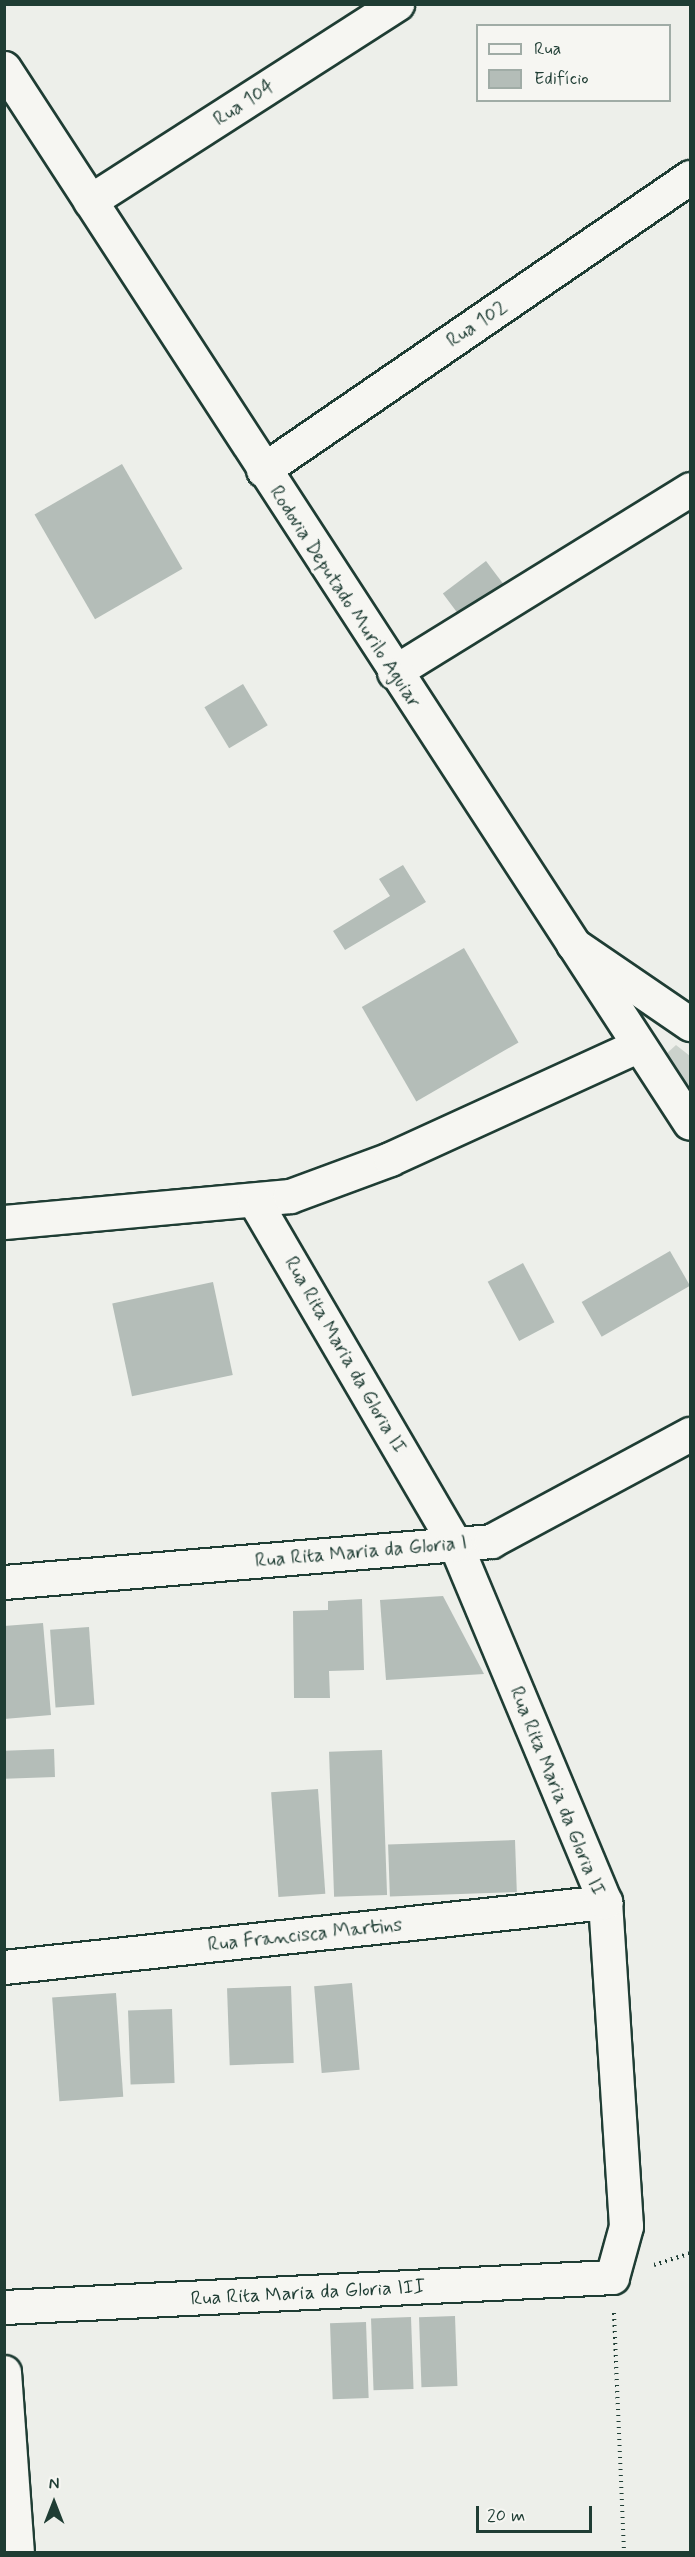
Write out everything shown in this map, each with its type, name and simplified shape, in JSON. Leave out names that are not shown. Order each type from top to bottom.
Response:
[{"type":"main road","name":"Rua 104","points":[[90,201],[397,4]]},
{"type":"main road","name":"Rodovia Deputado Murilo Aguiar","points":[[4,68],[566,939],[690,1123]]},
{"type":"main road","name":"Rua 102","points":[[263,470],[690,177]]},
{"type":"main road","points":[[394,672],[690,489]]},
{"type":"main road","points":[[566,939],[690,1024]]},
{"type":"main road","points":[[4,1222],[290,1197],[390,1159],[638,1046]]},
{"type":"main road","name":"Rua Rita Maria da Gloria II","points":[[254,1200],[455,1544],[605,1902],[626,2226],[612,2277]]},
{"type":"main road","name":"Rua Rita Maria da Gloria I","points":[[4,1582],[491,1541],[690,1434]]},
{"type":"main road","name":"Rua Francisca Martins","points":[[4,1967],[605,1902]]},
{"type":"main road","name":"Rua Rita Maria da Gloria III","points":[[4,2307],[612,2277]]},
{"type":"main road","points":[[4,2372],[17,2553]]},
{"type":"path","points":[[612,2277],[624,2553]]},
{"type":"shaded area","points":[[676,1045],[690,1056],[690,1093],[665,1055]]},
{"type":"building","points":[[122,464],[182,569],[95,619],[35,514]]},
{"type":"building","points":[[486,561],[504,585],[461,617],[443,593]]},
{"type":"building","points":[[243,684],[268,725],[229,748],[204,707]]},
{"type":"building","points":[[403,865],[426,902],[345,950],[333,931],[390,896],[379,879]]},
{"type":"building","points":[[464,948],[518,1042],[416,1101],[362,1007]]},
{"type":"building","points":[[670,1251],[690,1286],[602,1337],[582,1302]]},
{"type":"building","points":[[523,1263],[554,1322],[519,1341],[488,1282]]},
{"type":"building","points":[[213,1282],[233,1375],[132,1396],[112,1303]]},
{"type":"building","points":[[443,1596],[484,1674],[386,1680],[380,1600]]},
{"type":"building","points":[[362,1599],[364,1670],[329,1671],[330,1698],[294,1698],[293,1611],[328,1610],[328,1601]]},
{"type":"building","points":[[43,1623],[51,1715],[4,1719],[4,1626]]},
{"type":"building","points":[[89,1627],[94,1705],[56,1708],[50,1630]]},
{"type":"building","points":[[54,1749],[55,1777],[5,1779],[4,1751]]},
{"type":"building","points":[[382,1750],[387,1895],[334,1897],[329,1752]]},
{"type":"building","points":[[318,1789],[325,1894],[278,1897],[271,1792]]},
{"type":"building","points":[[515,1840],[517,1892],[390,1896],[388,1844]]},
{"type":"building","points":[[352,1983],[360,2070],[322,2073],[314,1986]]},
{"type":"building","points":[[291,1986],[294,2063],[230,2065],[227,1988]]},
{"type":"building","points":[[116,1993],[123,2097],[59,2101],[52,1997]]},
{"type":"building","points":[[172,2009],[175,2083],[131,2084],[128,2011]]},
{"type":"building","points":[[455,2316],[457,2386],[421,2387],[419,2317]]},
{"type":"building","points":[[411,2317],[414,2389],[374,2390],[371,2318]]},
{"type":"building","points":[[366,2322],[369,2398],[333,2399],[330,2323]]}]
